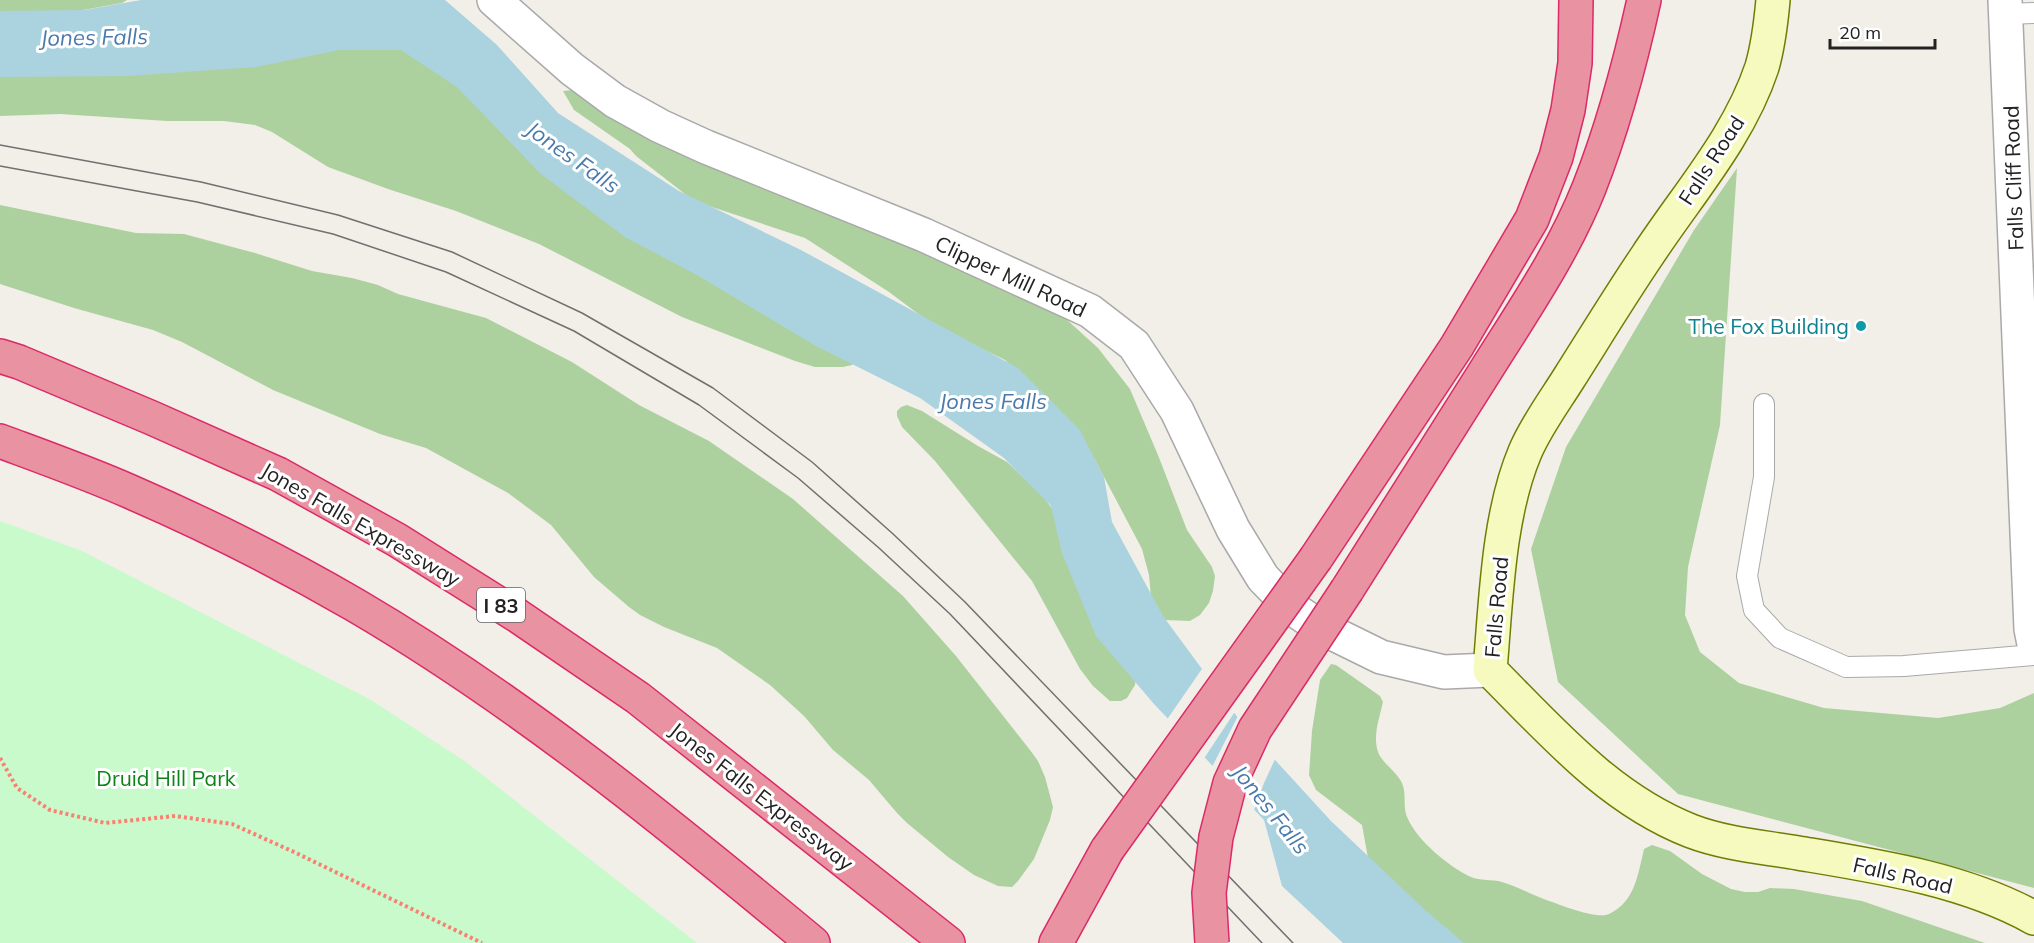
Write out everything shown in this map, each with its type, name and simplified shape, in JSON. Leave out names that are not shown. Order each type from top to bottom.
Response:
[{"type":"highway","points":[[1056,943],[1107,850],[1316,558],[1457,346],[1532,219],[1556,157],[1568,110],[1575,63],[1576,0]]},
{"type":"highway","points":[[1212,943],[1209,893],[1216,837],[1230,783],[1255,729],[1347,590],[1560,250],[1588,189],[1608,134],[1631,59],[1644,0]]},
{"type":"highway","name":"Jones Falls Expressway","points":[[0,356],[152,418],[278,474],[407,546],[518,616],[638,698],[948,943]]},
{"type":"highway","points":[[0,441],[130,491],[245,545],[355,605],[480,684],[595,766],[813,943]]},
{"type":"main road","name":"Falls Road","points":[[1773,0],[1772,18],[1762,66],[1740,117],[1696,186],[1647,255],[1555,400],[1525,452],[1508,507],[1490,670],[1603,781],[1650,812],[1692,831],[1733,842],[1904,872],[1973,892],[2034,918]]},
{"type":"street","name":"Clipper Mill Road","points":[[494,0],[572,69],[615,101],[660,126],[706,147],[924,235],[1090,311],[1134,345],[1177,411],[1233,529],[1263,578],[1292,608],[1320,627],[1381,657],[1444,672],[1490,670]]},
{"type":"street","name":"Falls Cliff Road","points":[[2015,9],[2024,224],[2031,629],[2034,644]]},
{"type":"lane","points":[[1764,404],[1764,477],[1747,576],[1754,610],[1780,638],[1846,667],[1904,666],[2034,655]]},
{"type":"path","points":[[0,758],[17,788],[50,810],[105,823],[175,816],[232,824],[482,943]]},
{"type":"green space","points":[[0,0],[127,0],[122,3],[0,25]]},
{"type":"green space","points":[[364,21],[863,358],[852,365],[843,367],[815,367],[795,361],[682,317],[539,244],[456,211],[328,167],[272,132],[255,125],[224,121],[167,121],[60,114],[0,116],[0,55]]},
{"type":"green space","points":[[573,90],[876,231],[1055,309],[1098,348],[1130,389],[1187,530],[1212,567],[1215,576],[1209,603],[1200,615],[1190,621],[1164,620],[1151,598],[1149,575],[1142,549],[1094,458],[1005,360],[933,325],[889,292],[805,238],[694,201],[630,149],[574,110],[563,91]]},
{"type":"green space","points":[[1737,168],[1720,425],[1688,567],[1685,615],[1700,652],[1739,683],[1824,708],[1938,718],[2000,708],[2034,693],[2034,888],[1678,794],[1558,682],[1531,549],[1566,447],[1694,230]]},
{"type":"green space","points":[[0,205],[136,233],[184,234],[312,271],[378,285],[398,294],[486,318],[572,362],[639,405],[709,441],[793,499],[903,596],[956,656],[1030,750],[1045,777],[1053,807],[1034,859],[1012,887],[998,886],[974,875],[948,857],[907,823],[869,780],[833,750],[804,716],[770,685],[717,648],[664,627],[629,607],[594,577],[551,525],[508,493],[426,448],[380,434],[273,390],[182,342],[153,330],[0,284]]},
{"type":"green space","points":[[907,405],[922,411],[1007,462],[1040,493],[1055,512],[1137,671],[1135,685],[1127,698],[1121,701],[1110,701],[1093,686],[1080,669],[1032,581],[935,461],[902,427],[897,411]]},
{"type":"green space","name":"Druid Hill Park","points":[[0,521],[82,551],[371,700],[466,762],[697,943],[0,943]]},
{"type":"green space","points":[[1331,664],[1336,665],[1380,696],[1383,702],[1376,731],[1378,753],[1402,783],[1405,810],[1412,827],[1435,852],[1453,867],[1471,877],[1502,882],[1568,908],[1596,915],[1609,914],[1618,909],[1630,895],[1644,849],[1652,845],[1670,851],[1702,874],[1731,889],[1758,892],[1770,888],[1794,889],[1862,901],[1985,943],[1438,943],[1370,869],[1362,825],[1316,790],[1309,775],[1312,731],[1320,680]]},
{"type":"water","name":"Jones Falls","points":[[141,0],[445,0],[497,45],[558,113],[679,191],[801,250],[1018,368],[1080,430],[1104,477],[1112,522],[1163,616],[1244,726],[1331,821],[1425,910],[1464,943],[1343,943],[1282,886],[1264,820],[1154,704],[1096,636],[1062,553],[1051,506],[1004,458],[920,398],[816,346],[697,275],[625,237],[541,174],[457,87],[401,50],[339,50],[256,67],[127,76],[0,77],[0,11],[84,10]]},
{"type":"pier","points":[[1204,666],[1236,710],[1203,760],[1166,721]]},
{"type":"pier","points":[[1239,714],[1276,757],[1253,813],[1211,769]]},
{"type":"tram line","points":[[0,145],[201,182],[338,215],[452,252],[582,313],[713,388],[812,462],[965,602],[1293,943]]},
{"type":"tram line","points":[[0,166],[197,202],[333,234],[446,272],[574,331],[699,405],[798,478],[879,548],[950,614],[1262,943]]},
{"type":"place","name":"The Fox Building","points":[[1861,326]]}]
